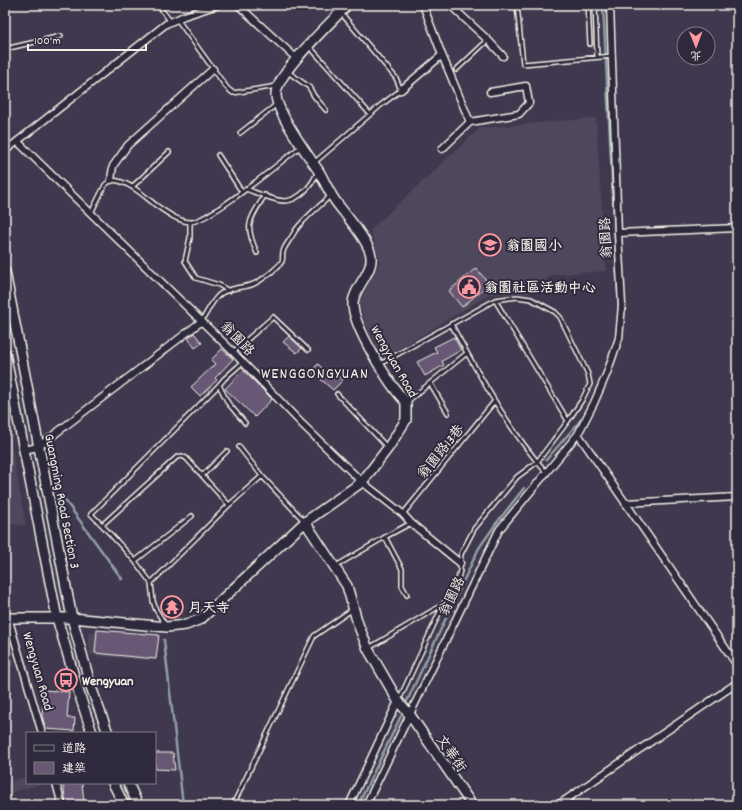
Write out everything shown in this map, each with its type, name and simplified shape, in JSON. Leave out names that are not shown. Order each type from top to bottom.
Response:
[{"type":"street","points":[[5,151],[166,24],[218,5]]},
{"type":"street","points":[[238,5],[297,59]]},
{"type":"street","points":[[277,86],[308,45],[347,5]]},
{"type":"street","points":[[423,5],[470,122]]},
{"type":"street","points":[[450,5],[503,56]]},
{"type":"street","name":"翁園路","points":[[366,805],[499,530],[578,434],[607,373],[619,338],[622,305],[610,5]]},
{"type":"street","points":[[401,90],[442,55]]},
{"type":"street","points":[[111,180],[113,166],[128,145],[213,68]]},
{"type":"street","name":"Wengyuan Road","points":[[42,732],[7,618],[72,618],[167,627],[186,625],[201,619],[305,522],[362,482],[388,448],[406,420],[406,402],[400,396],[379,364],[356,320],[353,308],[353,300],[370,267],[372,258],[369,249],[363,238],[331,194],[316,166],[301,146],[277,104],[277,86]]},
{"type":"street","points":[[442,149],[470,122],[519,114],[529,103],[526,86],[490,92]]},
{"type":"street","name":"翁園路","points":[[18,142],[202,321],[302,424],[362,482],[403,514],[411,523],[460,563]]},
{"type":"street","points":[[618,233],[737,228]]},
{"type":"street","name":"Guangming Road Section 3","points":[[5,272],[72,618],[91,687],[108,732]]},
{"type":"street","name":"翁園路","points":[[24,450],[38,447],[202,321]]},
{"type":"street","name":"Guangming Road Section 3","points":[[5,353],[57,618],[78,693],[92,732]]},
{"type":"street","points":[[578,434],[737,665]]},
{"type":"street","points":[[625,503],[737,498]]},
{"type":"street","points":[[305,522],[336,566],[347,586],[358,624],[368,648],[398,701],[410,715]]},
{"type":"street","points":[[558,805],[737,683]]},
{"type":"street","points":[[349,805],[398,701]]},
{"type":"street","name":"文華街","points":[[410,715],[472,805]]},
{"type":"street","points":[[56,784],[62,805]]},
{"type":"street","points":[[114,784],[124,805]]},
{"type":"street","points":[[128,784],[138,805]]},
{"type":"lane","points":[[158,5],[174,21],[213,68],[227,88],[233,93],[277,86]]},
{"type":"lane","points":[[517,5],[522,64],[613,56]]},
{"type":"lane","points":[[588,5],[590,44]]},
{"type":"lane","points":[[596,5],[598,57]]},
{"type":"lane","points":[[246,189],[285,201],[297,197],[307,190],[314,180],[316,166],[370,114],[401,90],[396,78],[340,12]]},
{"type":"lane","points":[[5,49],[62,36]]},
{"type":"lane","points":[[456,70],[488,40]]},
{"type":"lane","points":[[308,45],[370,114]]},
{"type":"lane","points":[[287,71],[309,87],[314,96],[326,110]]},
{"type":"lane","points":[[240,133],[277,104]]},
{"type":"lane","points":[[91,213],[105,185],[111,180],[119,180],[132,187],[169,214],[182,220],[190,222],[197,221],[204,218],[242,192],[301,146]]},
{"type":"lane","points":[[132,187],[169,152]]},
{"type":"lane","points":[[218,155],[242,192]]},
{"type":"lane","name":"翁園路","points":[[202,321],[217,297],[224,292],[231,289],[253,285],[276,269],[284,259],[284,248],[297,229],[331,194]]},
{"type":"lane","points":[[258,253],[252,242],[249,229],[250,219],[265,195]]},
{"type":"lane","points":[[190,222],[190,238],[185,261],[196,278],[219,285],[229,291]]},
{"type":"lane","points":[[379,364],[495,300],[517,297],[530,299],[552,309],[560,317],[588,374],[590,384],[582,400],[568,421],[537,462],[516,476],[474,529],[460,554],[460,571],[458,578],[443,605],[398,701]]},
{"type":"lane","points":[[495,300],[568,421]]},
{"type":"lane","points":[[233,352],[273,317],[308,350]]},
{"type":"lane","points":[[451,324],[494,402],[528,452],[546,472]]},
{"type":"lane","points":[[406,402],[467,353]]},
{"type":"lane","points":[[167,627],[156,610],[153,601],[151,582],[135,561],[91,514],[219,385],[224,378],[243,362]]},
{"type":"lane","points":[[430,383],[448,413]]},
{"type":"lane","points":[[219,385],[228,403],[245,423]]},
{"type":"lane","points":[[337,394],[388,448]]},
{"type":"lane","name":"翁園路13巷","points":[[403,514],[494,402]]},
{"type":"lane","points":[[239,447],[262,476],[305,522]]},
{"type":"lane","points":[[203,476],[227,450]]},
{"type":"lane","points":[[102,525],[177,457],[182,456],[186,458],[229,505]]},
{"type":"lane","points":[[151,582],[229,505],[262,476]]},
{"type":"lane","points":[[135,561],[192,516]]},
{"type":"lane","points":[[336,566],[411,523]]},
{"type":"lane","points":[[385,537],[402,569],[402,586],[406,595]]},
{"type":"lane","name":"翁園路","points":[[368,648],[443,605]]},
{"type":"lane","points":[[233,805],[314,636],[354,608]]},
{"type":"shaded area","name":"翁園國小","points":[[596,118],[606,271],[552,275],[530,293],[490,294],[384,358],[366,326],[359,303],[380,261],[370,230],[480,128]]},
{"type":"shaded area","points":[[5,422],[8,427],[26,526],[5,523]]},
{"type":"shaded area","points":[[5,632],[15,666],[5,669]]},
{"type":"shaded area","points":[[88,632],[156,635],[156,661],[97,656],[90,654]]},
{"type":"shaded area","points":[[26,777],[26,784],[42,784],[5,794],[5,783]]},
{"type":"building","name":"翁園社區活動中心","points":[[476,268],[489,284],[462,307],[449,291]]},
{"type":"building","points":[[194,333],[202,343],[195,348],[188,338]]},
{"type":"building","points":[[289,336],[302,348],[297,353],[283,342]]},
{"type":"building","points":[[454,337],[461,350],[442,361],[444,365],[425,376],[417,362],[437,352],[434,347]]},
{"type":"building","points":[[222,349],[233,359],[215,378],[217,380],[200,396],[191,387],[215,364],[211,360]]},
{"type":"building","points":[[318,364],[333,379],[337,375],[343,380],[333,390],[311,371]]},
{"type":"building","points":[[243,370],[272,399],[255,417],[225,389]]},
{"type":"building","points":[[97,630],[159,635],[156,659],[95,653]]},
{"type":"building","points":[[44,690],[69,692],[67,718],[75,718],[74,731],[46,729],[42,716]]},
{"type":"building","points":[[156,753],[173,753],[175,770],[156,769]]},
{"type":"building","points":[[63,784],[82,784],[84,802],[66,804]]},
{"type":"waterway","points":[[603,5],[619,312]]},
{"type":"waterway","points":[[546,460],[586,414]]},
{"type":"waterway","points":[[407,701],[479,548],[524,488]]},
{"type":"waterway","points":[[62,496],[122,579]]},
{"type":"waterway","points":[[164,640],[183,805]]},
{"type":"waterway","points":[[358,805],[401,716]]},
{"type":"place","name":"翁園國小","points":[[490,245]]},
{"type":"place","name":"翁園社區活動中心","points":[[469,287]]},
{"type":"place","name":"月天寺","points":[[172,607]]},
{"type":"place","name":"Wengyuan","points":[[66,680]]},
{"type":"district","name":"WENGGONGYUAN","points":[[315,372]]}]
